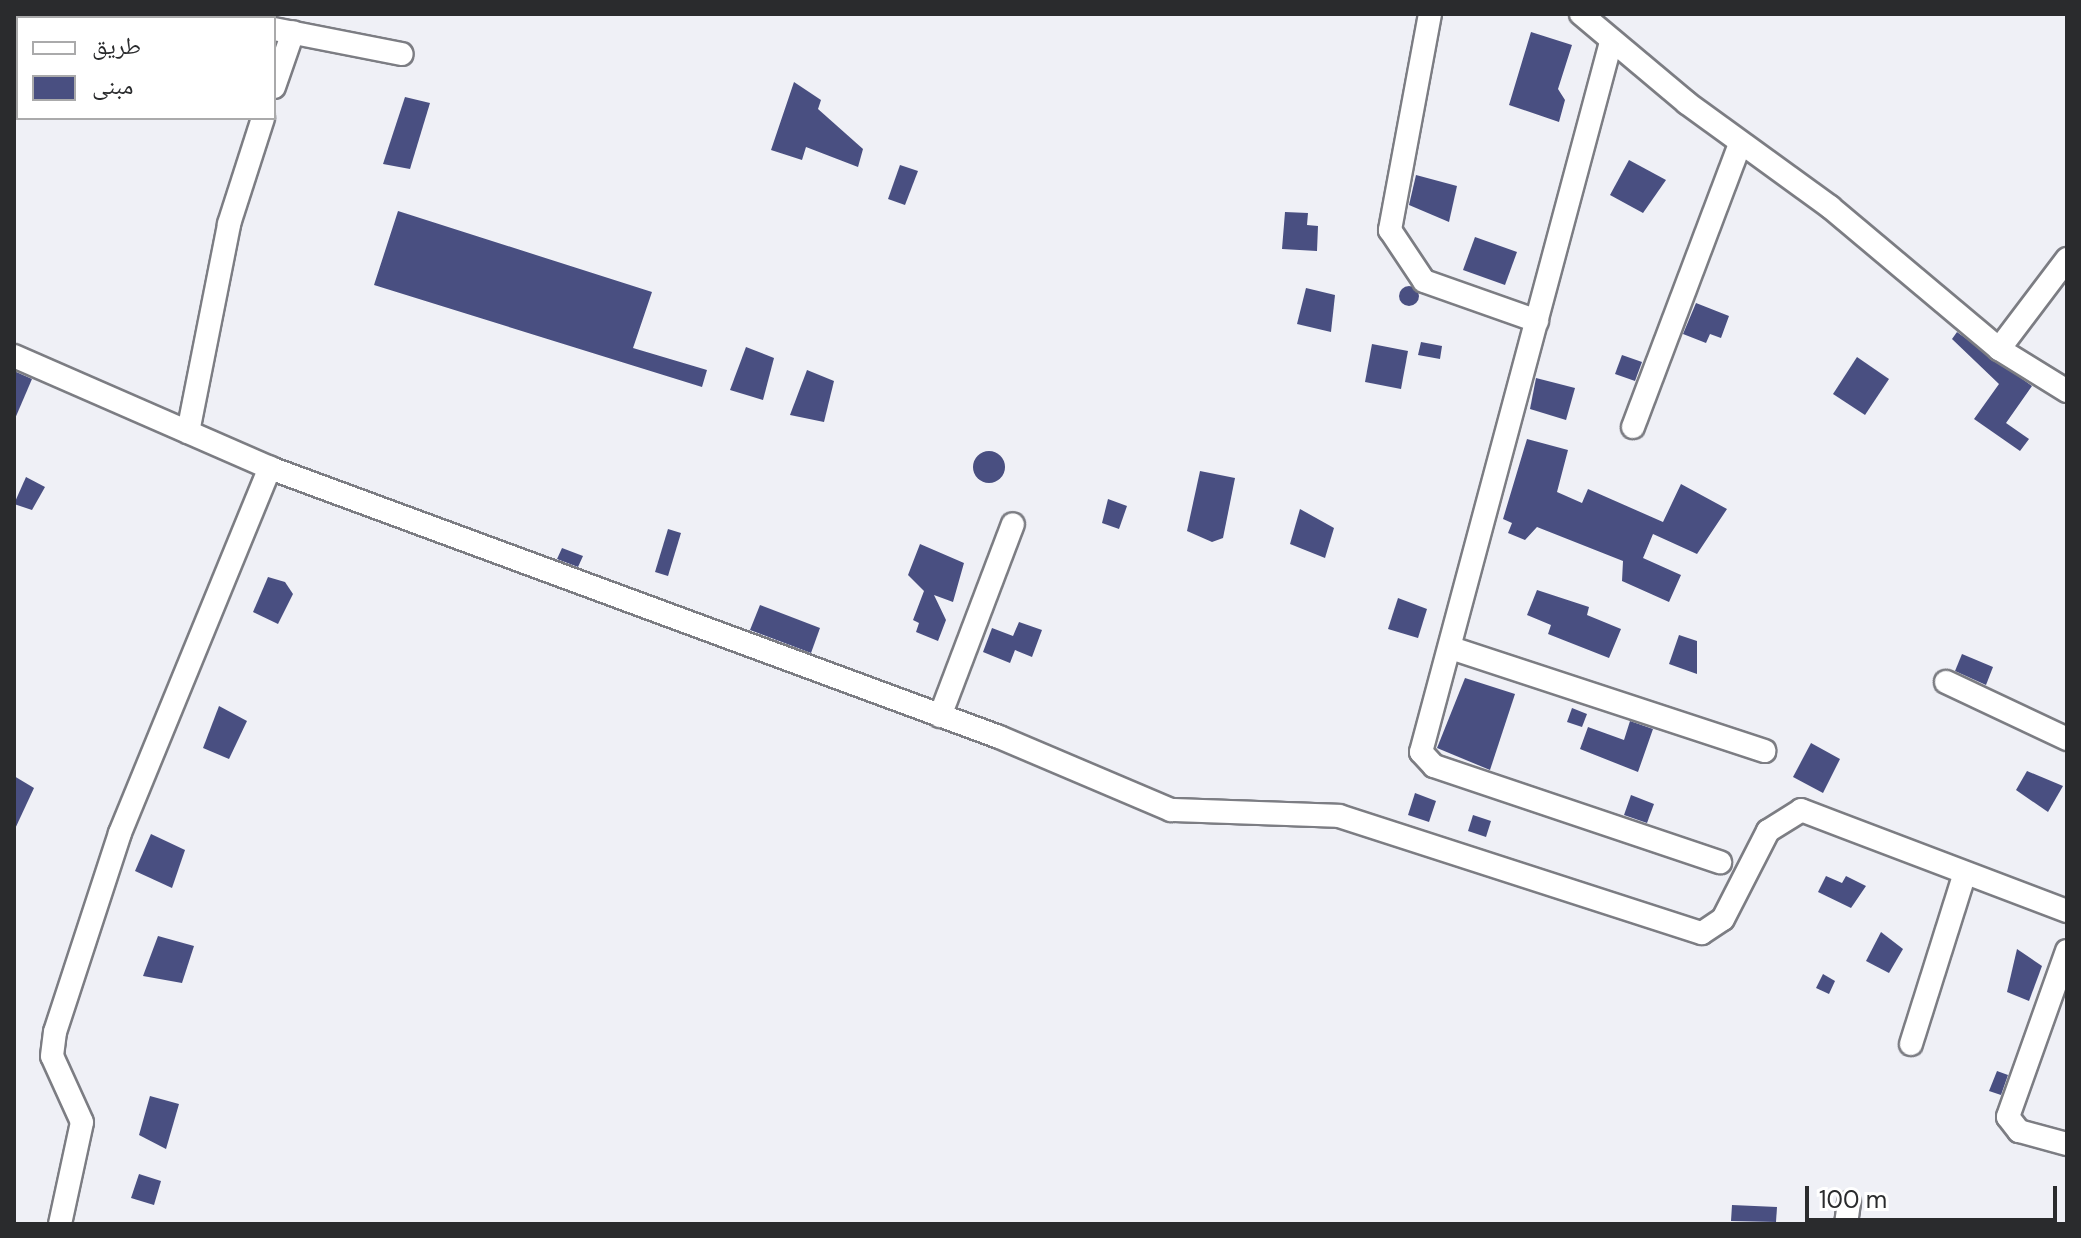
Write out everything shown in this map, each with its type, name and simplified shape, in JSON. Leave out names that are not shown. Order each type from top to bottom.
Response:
[{"type":"street","points":[[1430,14],[1390,230],[1424,281],[1537,321]]},
{"type":"street","points":[[1581,14],[1611,42],[1740,144],[1830,207],[1999,349],[2067,391]]},
{"type":"street","points":[[276,76],[284,30],[402,54]]},
{"type":"street","points":[[1611,42],[1451,648],[1423,737],[1426,761],[1720,862]]},
{"type":"street","points":[[188,432],[229,224],[262,120]]},
{"type":"street","points":[[1633,427],[1740,144]]},
{"type":"street","points":[[1999,349],[2067,259]]},
{"type":"street","points":[[14,356],[270,468],[940,716],[1171,810],[1339,816],[1554,882],[1681,931],[1715,930],[1768,831],[1790,811],[1842,825],[1964,876],[2067,911]]},
{"type":"street","points":[[60,1224],[82,1122],[52,1056],[55,1032],[120,833],[270,468]]},
{"type":"street","points":[[940,716],[1013,524]]},
{"type":"street","points":[[1451,648],[1765,751]]},
{"type":"street","points":[[1946,682],[2067,739]]},
{"type":"street","points":[[1911,1044],[1964,876]]},
{"type":"street","points":[[2067,951],[2008,1117],[2019,1131],[2067,1144]]},
{"type":"building","points":[[1531,32],[1572,45],[1558,89],[1565,100],[1559,122],[1509,105]]},
{"type":"building","points":[[794,82],[821,100],[818,109],[863,149],[858,167],[806,147],[802,160],[771,150]]},
{"type":"building","points":[[405,97],[430,103],[410,169],[383,164]]},
{"type":"building","points":[[1629,160],[1666,180],[1643,213],[1610,195]]},
{"type":"building","points":[[900,165],[918,171],[905,205],[888,199]]},
{"type":"building","points":[[1416,175],[1457,186],[1449,222],[1409,205]]},
{"type":"building","points":[[398,211],[652,292],[633,348],[707,370],[702,387],[374,285]]},
{"type":"building","points":[[1285,212],[1308,213],[1307,225],[1318,226],[1317,251],[1282,249]]},
{"type":"building","points":[[1475,237],[1517,252],[1505,285],[1463,270]]},
{"type":"building","points":[[1405,286],[1413,286],[1419,296],[1413,306],[1405,306],[1399,300],[1399,292]]},
{"type":"building","points":[[1306,288],[1335,295],[1331,332],[1297,324]]},
{"type":"building","points":[[1696,303],[1729,316],[1721,338],[1710,334],[1706,343],[1683,334]]},
{"type":"building","points":[[1957,332],[2032,386],[2006,423],[2029,439],[2020,451],[1974,419],[1999,384],[1952,339]]},
{"type":"building","points":[[1421,342],[1442,346],[1440,359],[1418,355]]},
{"type":"building","points":[[1372,344],[1408,351],[1401,389],[1365,382]]},
{"type":"building","points":[[746,347],[774,358],[763,400],[730,390]]},
{"type":"building","points":[[1622,355],[1642,362],[1635,381],[1615,374]]},
{"type":"building","points":[[1857,357],[1889,379],[1865,415],[1833,394]]},
{"type":"building","points":[[807,370],[834,381],[824,422],[790,415]]},
{"type":"building","points":[[14,371],[32,379],[14,421]]},
{"type":"building","points":[[1536,378],[1575,388],[1566,420],[1530,409]]},
{"type":"building","points":[[1527,439],[1568,450],[1557,492],[1582,503],[1588,489],[1663,522],[1681,484],[1727,509],[1697,554],[1653,534],[1643,558],[1681,575],[1669,602],[1622,581],[1623,561],[1537,527],[1525,540],[1508,533],[1512,523],[1503,519]]},
{"type":"building","points":[[989,451],[1001,455],[1005,467],[1001,479],[989,483],[977,479],[973,467],[977,455]]},
{"type":"building","points":[[1200,471],[1235,478],[1223,538],[1212,542],[1187,531]]},
{"type":"building","points":[[26,477],[45,487],[32,510],[14,504]]},
{"type":"building","points":[[1108,499],[1127,506],[1119,529],[1102,523]]},
{"type":"building","points":[[1300,509],[1334,528],[1325,558],[1290,544]]},
{"type":"building","points":[[668,529],[681,533],[668,576],[655,572]]},
{"type":"building","points":[[920,544],[964,563],[953,602],[934,595],[946,620],[938,641],[916,632],[919,623],[913,620],[924,591],[908,575]]},
{"type":"building","points":[[562,548],[583,556],[578,567],[557,559]]},
{"type":"building","points":[[268,577],[285,582],[293,594],[278,624],[253,612]]},
{"type":"building","points":[[1537,590],[1589,607],[1587,615],[1621,629],[1609,658],[1548,634],[1551,625],[1527,615]]},
{"type":"building","points":[[1398,598],[1427,609],[1418,638],[1388,629]]},
{"type":"building","points":[[760,605],[820,628],[811,653],[750,630]]},
{"type":"building","points":[[1019,622],[1042,630],[1032,657],[1015,650],[1010,663],[983,652],[992,628],[1013,636]]},
{"type":"building","points":[[1679,635],[1697,641],[1697,674],[1669,664]]},
{"type":"building","points":[[1962,654],[1993,667],[1986,685],[1955,671]]},
{"type":"building","points":[[1465,678],[1515,694],[1490,770],[1437,748]]},
{"type":"building","points":[[219,706],[247,721],[229,759],[203,748]]},
{"type":"building","points":[[1572,708],[1587,714],[1582,727],[1567,722]]},
{"type":"building","points":[[1630,721],[1653,729],[1638,772],[1580,749],[1588,727],[1624,740]]},
{"type":"building","points":[[1811,743],[1840,759],[1823,793],[1793,777]]},
{"type":"building","points":[[2027,771],[2063,786],[2048,812],[2016,790]]},
{"type":"building","points":[[14,776],[34,788],[14,831]]},
{"type":"building","points":[[1415,793],[1436,801],[1429,822],[1408,815]]},
{"type":"building","points":[[1631,795],[1654,804],[1647,823],[1624,815]]},
{"type":"building","points":[[1473,815],[1491,821],[1486,837],[1468,831]]},
{"type":"building","points":[[151,834],[185,850],[172,888],[135,871]]},
{"type":"building","points":[[1826,876],[1842,883],[1846,876],[1866,886],[1851,908],[1818,892]]},
{"type":"building","points":[[1881,932],[1903,949],[1889,973],[1866,961]]},
{"type":"building","points":[[158,936],[194,946],[182,983],[143,976]]},
{"type":"building","points":[[2017,949],[2042,966],[2029,1001],[2007,992]]},
{"type":"building","points":[[1823,974],[1835,981],[1829,994],[1816,988]]},
{"type":"building","points":[[1997,1071],[2008,1075],[2001,1095],[1989,1091]]},
{"type":"building","points":[[150,1096],[179,1104],[166,1149],[139,1135]]},
{"type":"building","points":[[139,1174],[161,1181],[154,1205],[131,1198]]},
{"type":"building","points":[[1732,1205],[1777,1207],[1776,1222],[1731,1221]]}]
